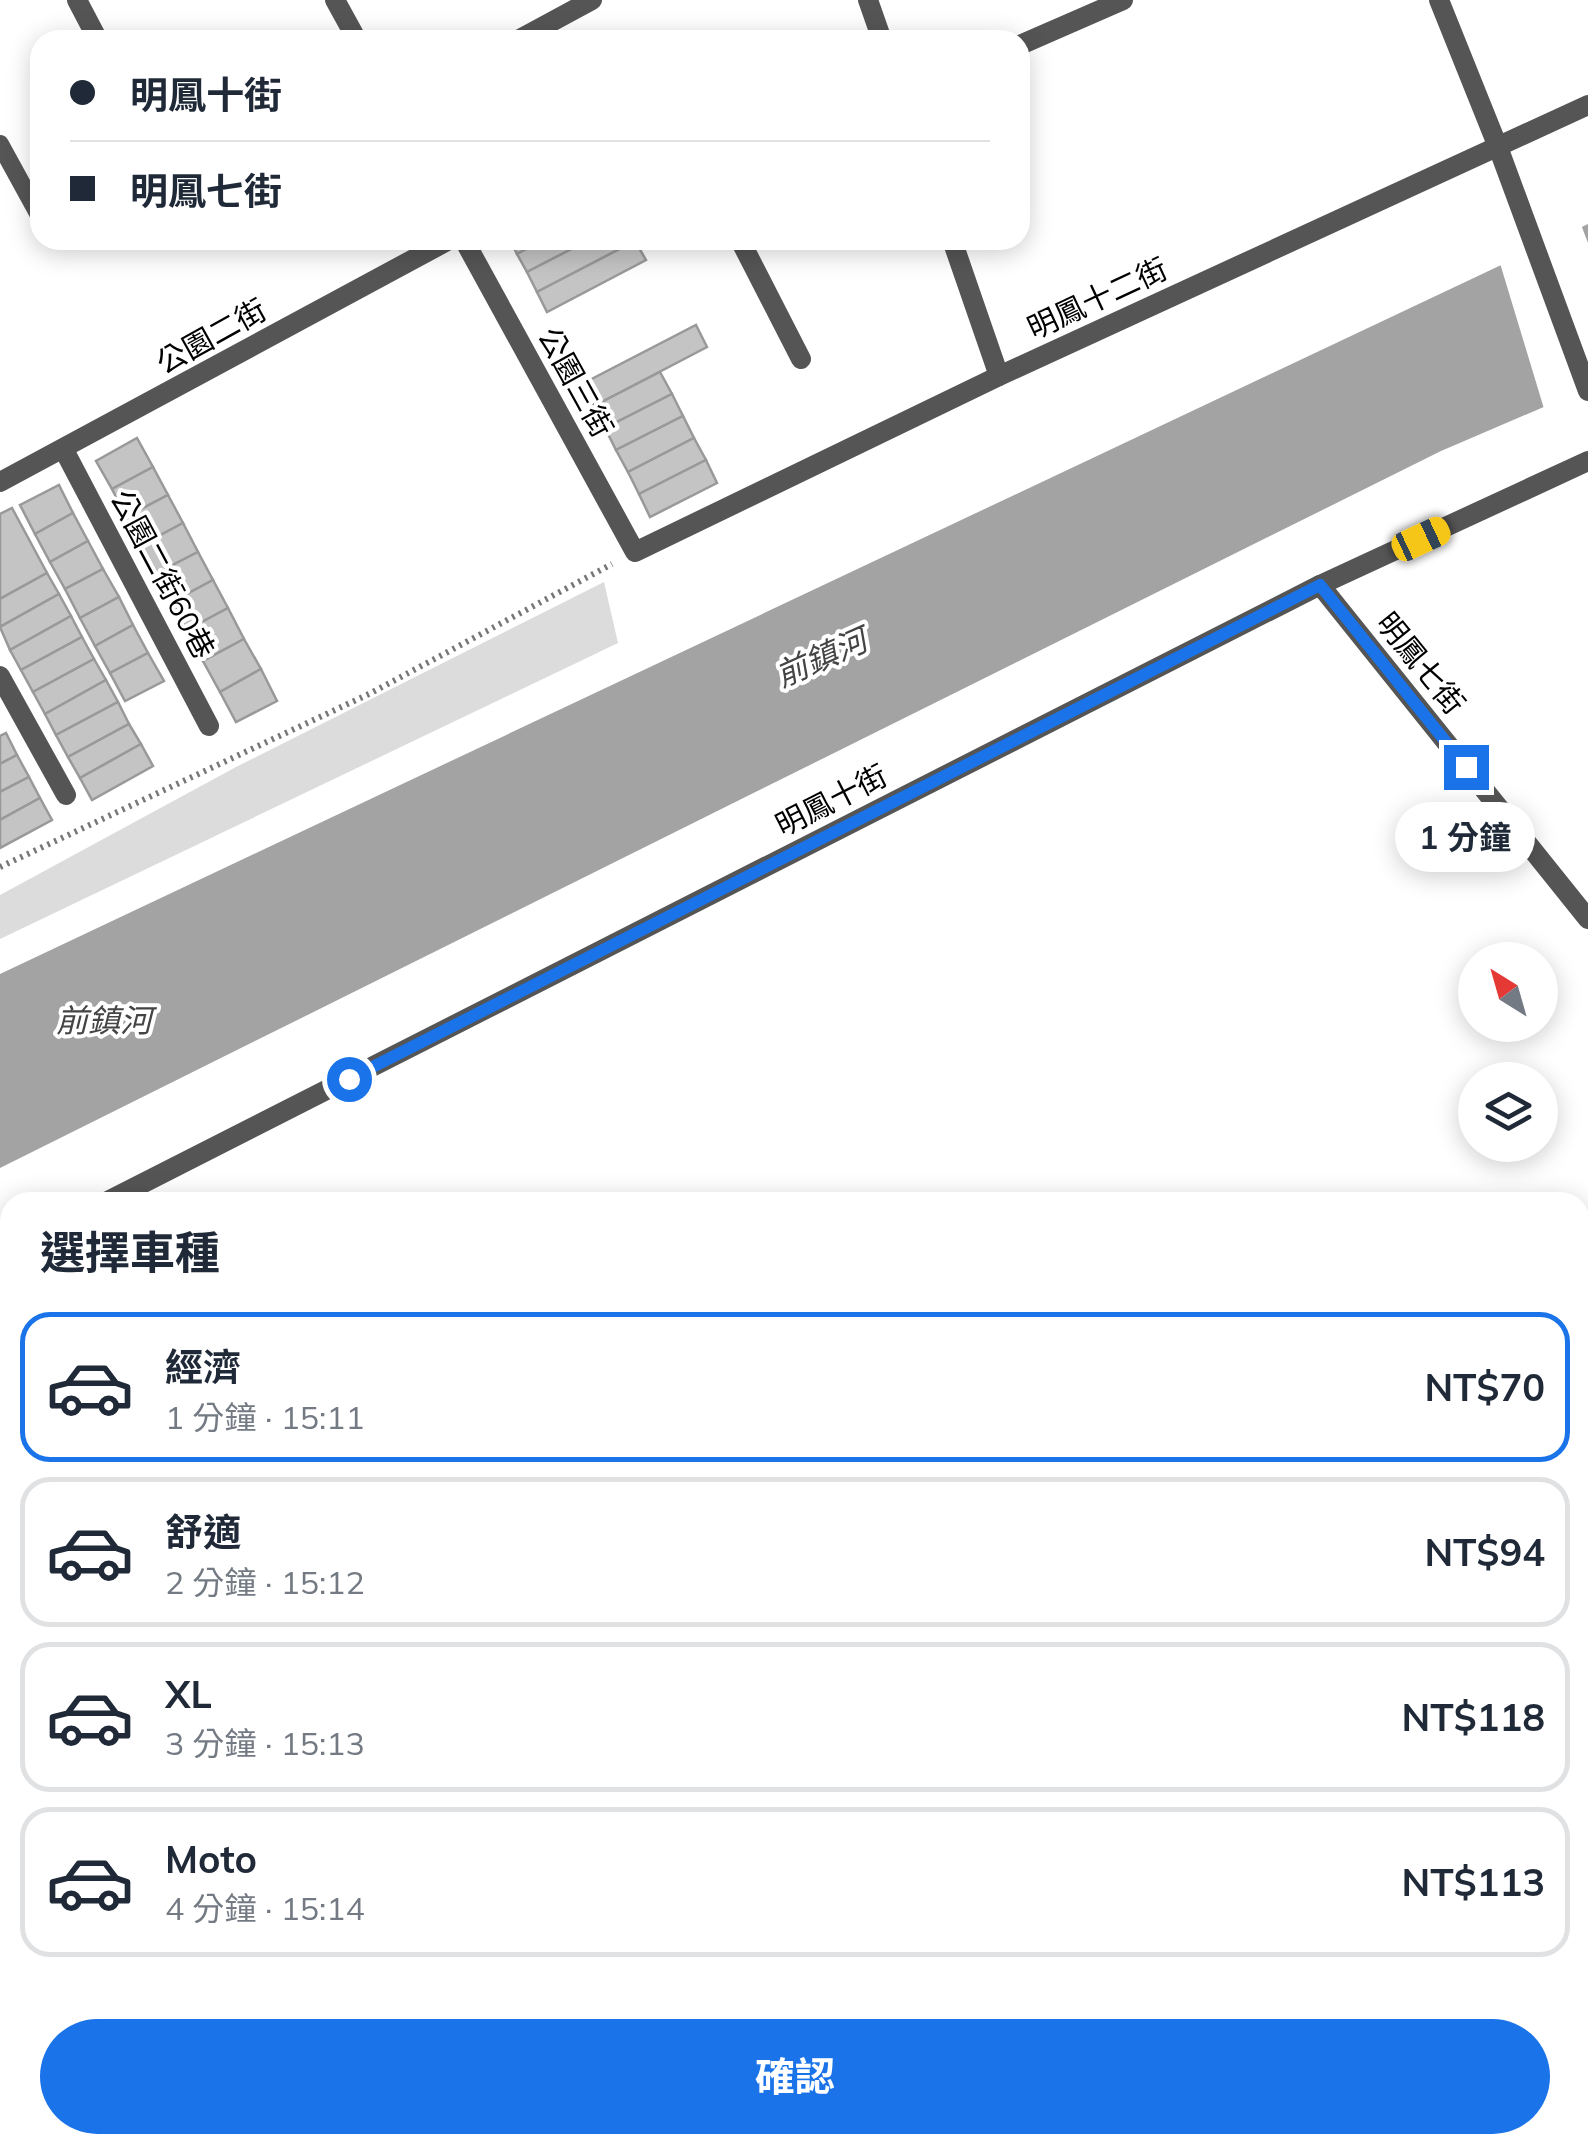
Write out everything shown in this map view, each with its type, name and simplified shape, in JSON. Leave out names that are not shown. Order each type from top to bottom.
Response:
[{"type":"street","points":[[77,0],[93,30]]},
{"type":"street","points":[[335,0],[350,30]]},
{"type":"street","points":[[536,30],[592,0]]},
{"type":"street","points":[[868,0],[878,30]]},
{"type":"street","points":[[1030,41],[1123,0]]},
{"type":"street","points":[[1439,0],[1498,146],[1588,391]]},
{"type":"street","name":"明鳳十二街","points":[[635,552],[999,376],[1588,105]]},
{"type":"street","name":"公園二街","points":[[0,482],[431,250]]},
{"type":"street","name":"公園三街","points":[[469,250],[635,552]]},
{"type":"street","points":[[745,250],[801,358]]},
{"type":"street","points":[[955,250],[999,376]]},
{"type":"street","name":"公園二街60巷","points":[[64,450],[209,726]]},
{"type":"street","name":"明鳳十街","points":[[126,1192],[1320,585],[1588,461]]},
{"type":"street","name":"明鳳七街","points":[[1320,585],[1588,919]]},
{"type":"street","points":[[0,676],[66,795]]},
{"type":"lane","points":[[0,144],[30,200]]},
{"type":"path","points":[[0,866],[368,694],[635,552]]},
{"type":"shaded area","points":[[604,582],[618,643],[0,939],[0,895],[236,767]]},
{"type":"water","name":"前鎮河","points":[[1588,224],[1588,388],[1441,451],[0,1168],[0,974]]},
{"type":"pier","points":[[1580,222],[1588,243],[1588,393],[1545,412],[1499,260]]},
{"type":"building","points":[[524,250],[570,250],[527,272],[517,254]]},
{"type":"building","points":[[570,250],[618,250],[537,292],[527,272]]},
{"type":"building","points":[[618,250],[640,250],[646,260],[547,312],[537,292]]},
{"type":"building","points":[[696,325],[707,347],[594,406],[582,384]]},
{"type":"building","points":[[660,372],[672,394],[605,428],[594,406]]},
{"type":"building","points":[[672,394],[683,416],[616,450],[605,428]]},
{"type":"building","points":[[683,416],[694,438],[628,472],[616,450]]},
{"type":"building","points":[[137,438],[153,467],[112,489],[96,461]]},
{"type":"building","points":[[694,438],[706,460],[639,494],[628,472]]},
{"type":"building","points":[[706,460],[717,483],[650,517],[639,494]]},
{"type":"building","points":[[153,467],[168,495],[126,517],[112,489]]},
{"type":"building","points":[[59,485],[73,513],[35,534],[20,505]]},
{"type":"building","points":[[168,495],[183,523],[142,545],[126,517]]},
{"type":"building","points":[[12,508],[47,573],[0,599],[0,514]]},
{"type":"building","points":[[73,513],[88,541],[50,562],[35,534]]},
{"type":"building","points":[[183,523],[198,552],[157,573],[142,545]]},
{"type":"building","points":[[88,541],[103,569],[65,589],[50,562]]},
{"type":"building","points":[[198,552],[213,580],[172,602],[157,573]]},
{"type":"building","points":[[103,569],[119,597],[80,618],[65,589]]},
{"type":"building","points":[[47,573],[59,594],[0,627],[0,599]]},
{"type":"building","points":[[213,580],[228,608],[187,630],[172,602]]},
{"type":"building","points":[[59,594],[71,616],[10,650],[0,627]]},
{"type":"building","points":[[119,597],[133,625],[95,646],[80,618]]},
{"type":"building","points":[[228,608],[244,639],[203,661],[187,630]]},
{"type":"building","points":[[71,616],[82,637],[21,670],[10,650]]},
{"type":"building","points":[[133,625],[148,653],[110,673],[95,646]]},
{"type":"building","points":[[82,637],[94,659],[33,692],[21,670]]},
{"type":"building","points":[[244,639],[261,669],[220,692],[203,661]]},
{"type":"building","points":[[148,653],[164,681],[125,701],[110,673]]},
{"type":"building","points":[[94,659],[106,680],[45,714],[33,692]]},
{"type":"building","points":[[261,669],[277,701],[236,722],[220,692]]},
{"type":"building","points":[[106,680],[118,702],[56,735],[45,714]]},
{"type":"building","points":[[118,702],[129,724],[68,757],[56,735]]},
{"type":"building","points":[[129,724],[141,744],[80,778],[68,757]]},
{"type":"building","points":[[6,733],[17,755],[0,764],[0,736]]},
{"type":"building","points":[[141,744],[153,766],[92,800],[80,778]]},
{"type":"building","points":[[17,755],[29,777],[0,792],[0,764]]},
{"type":"building","points":[[29,777],[40,798],[0,820],[0,792]]},
{"type":"building","points":[[40,798],[52,820],[0,848],[0,820]]},
{"type":"route","points":[[349,1079],[1320,585],[1466,767]]}]
